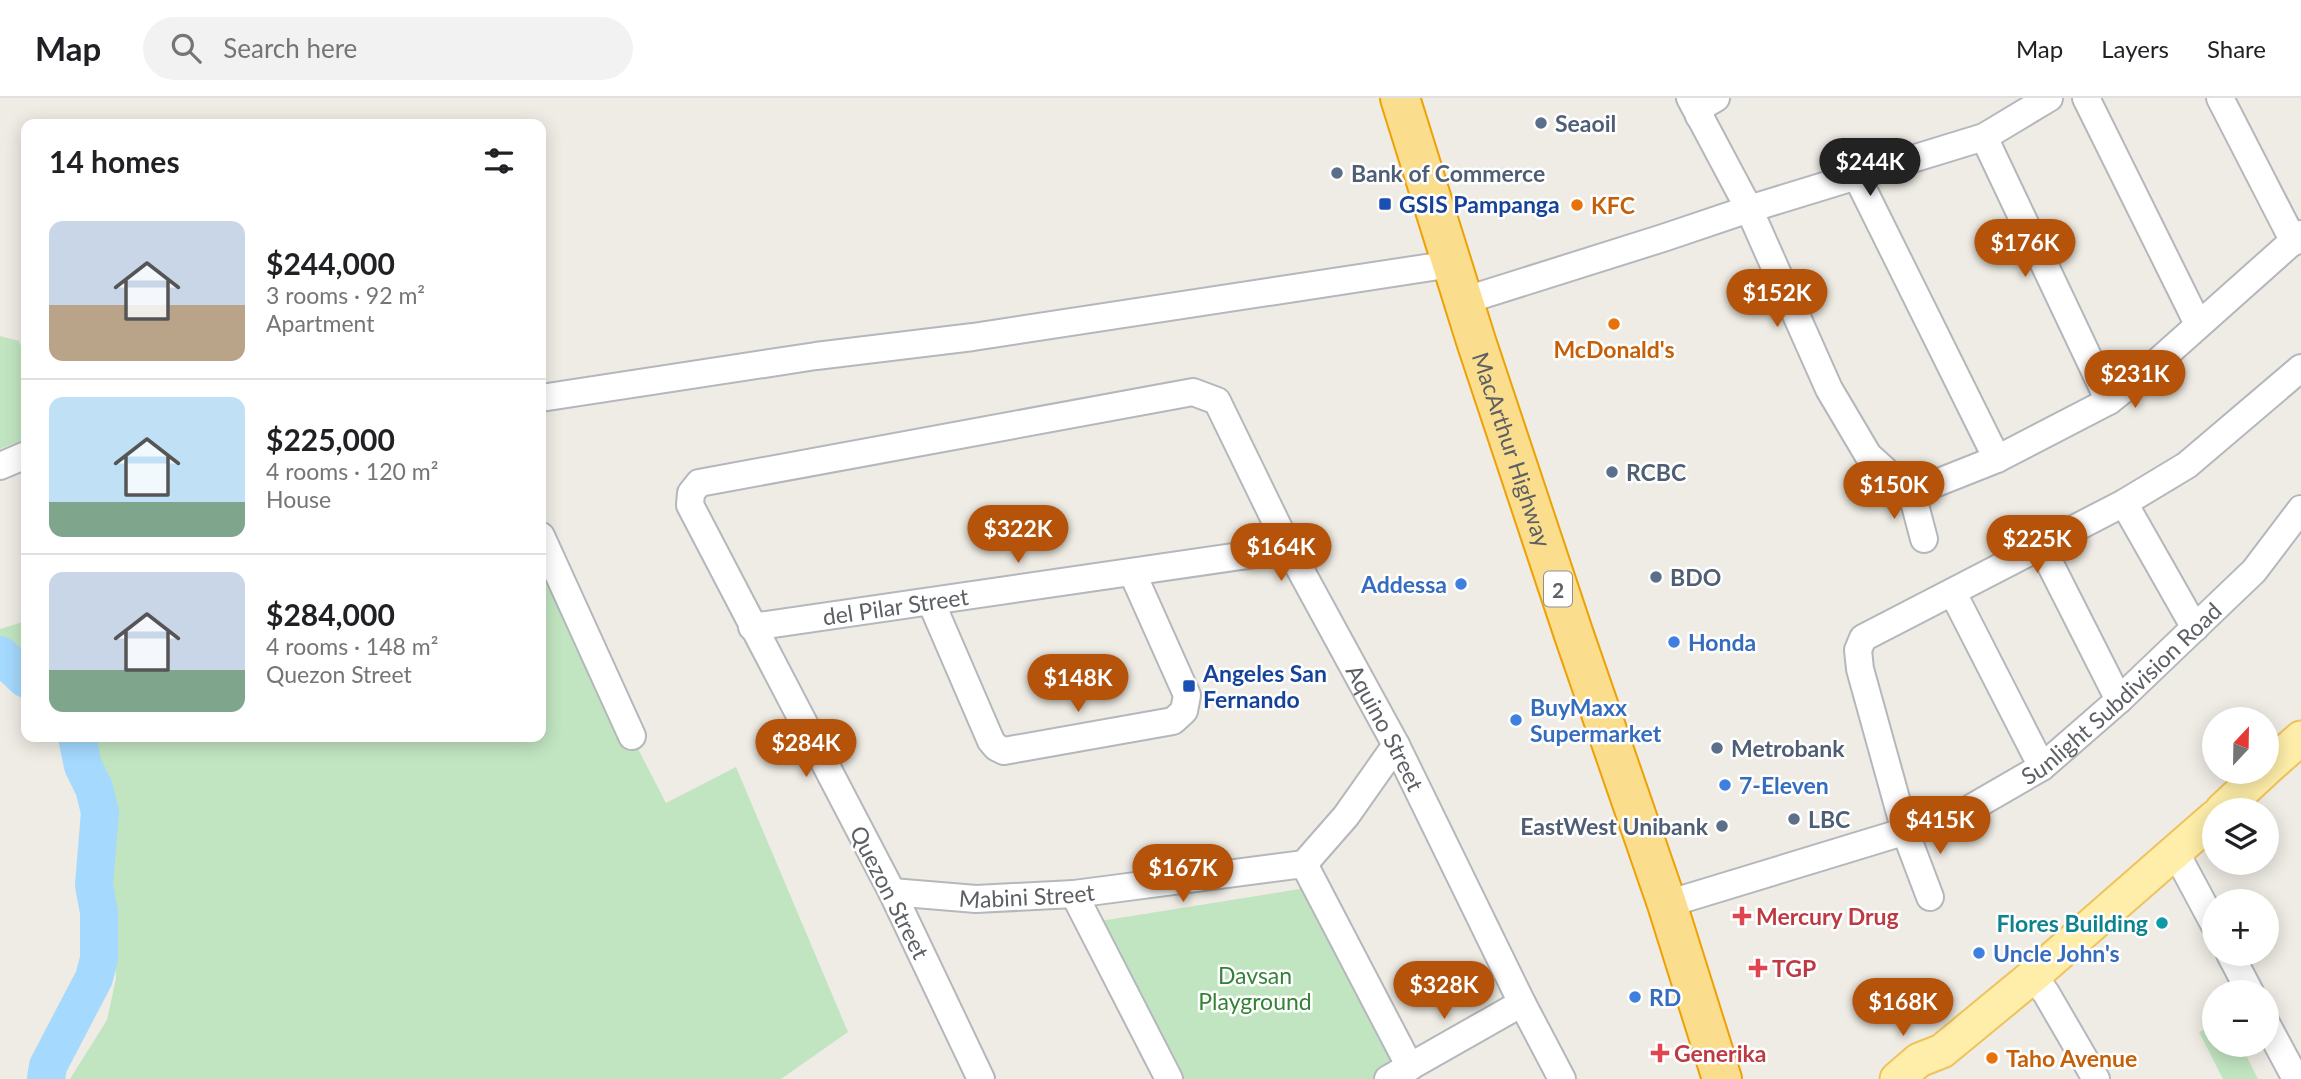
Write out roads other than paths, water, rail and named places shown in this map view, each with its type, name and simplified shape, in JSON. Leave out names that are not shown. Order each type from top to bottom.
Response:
[{"type":"highway","name":"MacArthur Highway","points":[[1400,98],[1463,301],[1569,623],[1667,904],[1722,1079]]},
{"type":"main road","points":[[2279,758],[2301,738]]},
{"type":"main road","points":[[2235,798],[2250,784]]},
{"type":"main road","points":[[1897,1079],[1919,1060],[1942,1051],[2202,829]]},
{"type":"main road","points":[[1925,1079],[1932,1073],[1942,1051]]},
{"type":"street","points":[[1463,301],[1984,137],[2049,98]]},
{"type":"street","points":[[2086,98],[2198,324]]},
{"type":"street","points":[[1702,104],[1836,400],[1868,455],[1900,485],[1910,490],[1929,486],[1997,459],[2109,401],[2154,365],[2297,238],[2220,98]]},
{"type":"street","points":[[1984,137],[2109,401]]},
{"type":"street","points":[[1857,177],[1997,459]]},
{"type":"street","points":[[546,397],[802,358],[973,337],[1452,264]]},
{"type":"street","points":[[1930,897],[1905,831],[1860,669],[1858,650],[1863,638],[2124,503],[2187,466],[2301,368]]},
{"type":"street","name":"Quezon Street","points":[[981,1079],[891,891],[690,505],[691,493],[699,483],[1193,392]]},
{"type":"street","name":"Aquino Street","points":[[1193,392],[1217,401],[1289,549],[1396,745],[1562,1079]]},
{"type":"street","points":[[0,466],[21,457]]},
{"type":"street","points":[[1910,490],[1924,539]]},
{"type":"street","points":[[2124,503],[2195,628]]},
{"type":"street","name":"Sunlight Subdivision Road","points":[[1667,904],[1959,815],[2042,767],[2119,700],[2254,571],[2301,509]]},
{"type":"street","points":[[2042,546],[2119,700]]},
{"type":"street","points":[[546,547],[632,736]]},
{"type":"street","name":"del Pilar Street","points":[[752,627],[1289,549]]},
{"type":"street","points":[[931,602],[991,741],[1004,751],[1173,722],[1184,710],[1186,695],[1132,572]]},
{"type":"street","points":[[1953,593],[2042,767]]},
{"type":"street","points":[[1396,745],[1346,816],[1304,864],[1399,1073],[1522,1003]]},
{"type":"street","points":[[2176,853],[2202,902]]},
{"type":"street","name":"Mabini Street","points":[[891,891],[976,899],[1074,894],[1304,864]]},
{"type":"street","points":[[1074,894],[1169,1079]]},
{"type":"street","points":[[2033,976],[2046,993],[2096,1079]]},
{"type":"street","points":[[2279,1047],[2296,1079]]},
{"type":"waterway","points":[[0,655],[21,674]]},
{"type":"waterway","points":[[46,1079],[48,1066],[94,978],[99,959],[99,912],[94,885],[100,812],[94,788],[83,766],[78,742]]},
{"type":"place","name":"Seaoil","points":[[1541,123]]},
{"type":"place","name":"Bank of Commerce","points":[[1337,173]]},
{"type":"place","name":"GSIS Pampanga","points":[[1385,204]]},
{"type":"place","name":"KFC","points":[[1577,205]]},
{"type":"place","name":"McDonald's","points":[[1614,324]]},
{"type":"place","name":"RCBC","points":[[1612,472]]},
{"type":"place","name":"BDO","points":[[1656,577]]},
{"type":"place","name":"Addessa","points":[[1461,584]]},
{"type":"place","name":"Honda","points":[[1674,642]]},
{"type":"place","name":"Angeles San Fernando","points":[[1189,686]]},
{"type":"place","name":"BuyMaxx Supermarket","points":[[1516,720]]},
{"type":"place","name":"Metrobank","points":[[1717,748]]},
{"type":"place","name":"7-Eleven","points":[[1725,785]]},
{"type":"place","name":"LBC","points":[[1794,819]]},
{"type":"place","name":"EastWest Unibank","points":[[1722,826]]},
{"type":"place","name":"Mercury Drug","points":[[1742,916]]},
{"type":"place","name":"Flores Building","points":[[2162,923]]},
{"type":"place","name":"Uncle John's","points":[[1979,953]]},
{"type":"place","name":"TGP","points":[[1758,968]]},
{"type":"place","name":"RD","points":[[1635,997]]},
{"type":"place","name":"Generika","points":[[1660,1053]]},
{"type":"place","name":"Taho Avenue","points":[[1992,1058]]},
{"type":"park label","name":"Davsan Playground","points":[[1255,988]]}]
